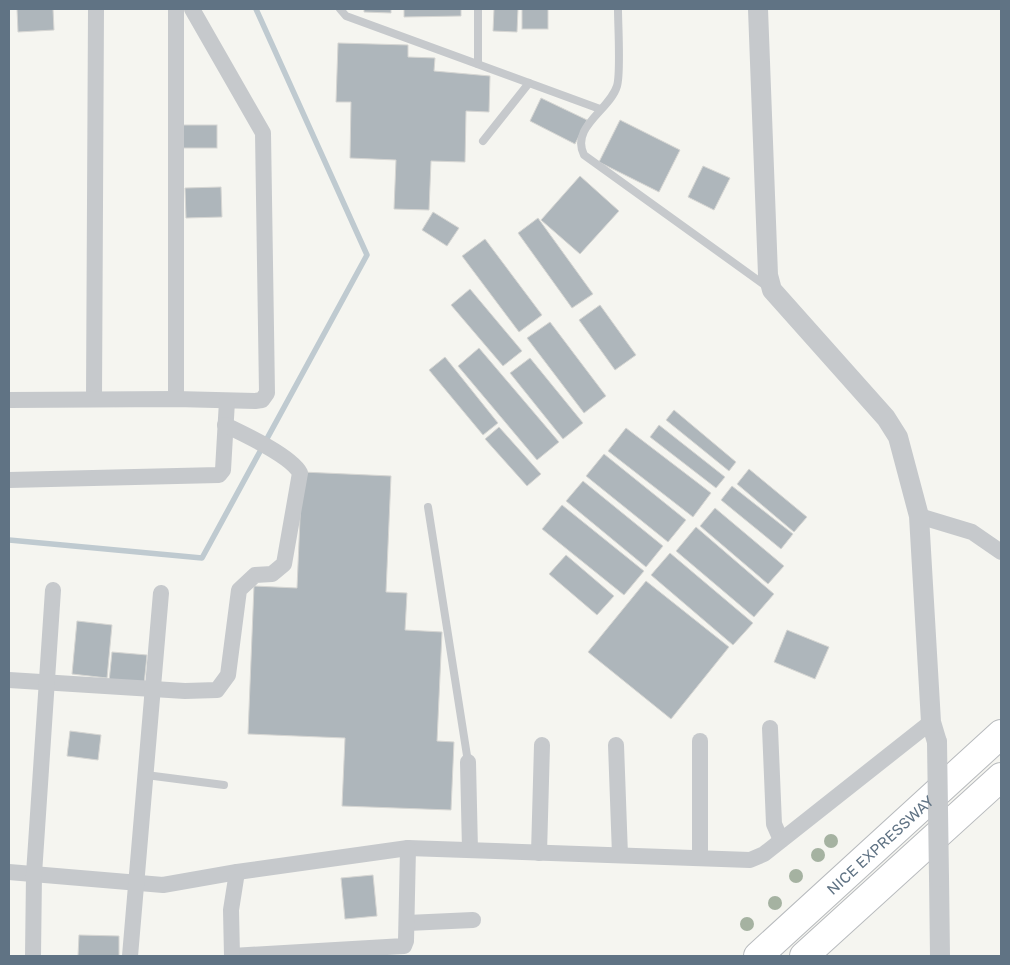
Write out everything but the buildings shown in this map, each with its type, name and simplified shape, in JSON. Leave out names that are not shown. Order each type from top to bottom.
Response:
[{"type":"highway","name":"NICE EXPRESSWAY","points":[[758,956],[1001,734]]},
{"type":"highway","name":"NICE EXPRESSWAY","points":[[804,956],[1001,777]]},
{"type":"street","points":[[94,399],[96,9]]},
{"type":"street","points":[[176,9],[176,399]]},
{"type":"street","points":[[9,400],[176,399],[255,401],[262,400],[267,393],[263,138],[261,129],[192,9]]},
{"type":"street","points":[[758,9],[767,267],[772,290],[894,428],[918,516],[931,722],[937,742],[940,956]]},
{"type":"street","points":[[9,480],[219,475],[223,470],[227,401]]},
{"type":"street","points":[[9,680],[185,691],[217,690],[228,675],[239,590],[255,575],[272,574],[284,564],[300,471],[254,439],[226,425]]},
{"type":"street","points":[[918,516],[972,532],[1001,552]]},
{"type":"street","points":[[33,956],[34,874],[53,590]]},
{"type":"street","points":[[130,956],[161,593]]},
{"type":"street","points":[[9,872],[163,885],[237,872],[408,848],[750,860],[757,858],[781,840],[931,722]]},
{"type":"street","points":[[770,728],[774,824],[781,840]]},
{"type":"street","points":[[700,740],[700,858]]},
{"type":"street","points":[[539,853],[542,745]]},
{"type":"street","points":[[616,746],[620,856]]},
{"type":"street","points":[[468,762],[470,850]]},
{"type":"street","points":[[237,872],[231,910],[232,956],[401,947],[406,941],[408,848]]},
{"type":"street","points":[[407,923],[473,920]]},
{"type":"lane","points":[[340,9],[346,16],[600,108]]},
{"type":"lane","points":[[478,9],[478,64]]},
{"type":"lane","points":[[618,9],[618,85],[581,137],[581,148],[584,155],[772,290]]},
{"type":"lane","points":[[483,140],[529,83]]},
{"type":"lane","points":[[428,507],[468,762]]},
{"type":"lane","points":[[146,774],[224,785]]},
{"type":"waterway","points":[[9,540],[202,558],[367,255],[256,9]]}]
